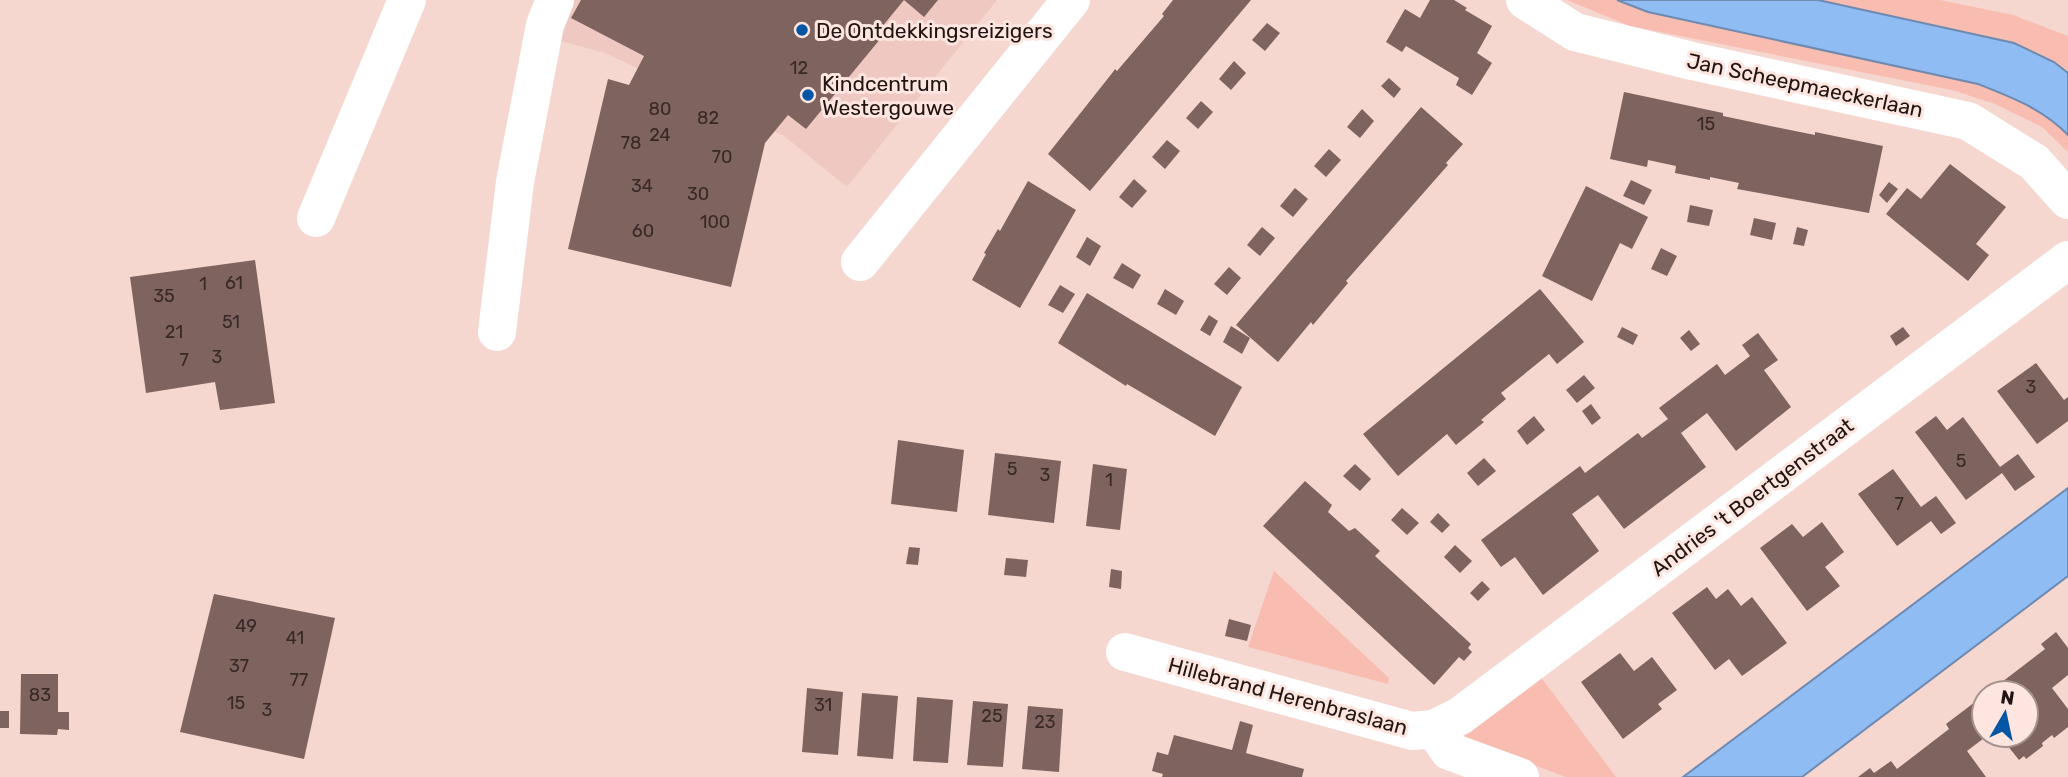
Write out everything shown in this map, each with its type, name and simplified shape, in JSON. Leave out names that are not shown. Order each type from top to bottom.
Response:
[{"type":"street","points":[[316,218],[407,0]]},
{"type":"street","points":[[497,332],[515,182],[545,25],[555,0]]},
{"type":"street","points":[[860,262],[1070,0]]},
{"type":"street","name":"Jan Scheepmaeckerlaan","points":[[1525,0],[1575,33],[1968,121],[2035,162],[2068,200]]},
{"type":"street","name":"Andries 't Boertgenstraat","points":[[1434,729],[1461,716],[2068,260]]},
{"type":"street","name":"Hillebrand Herenbraslaan","points":[[1125,652],[1412,732],[1434,729],[1449,751],[1520,777]]},
{"type":"shaded area","name":"Kindcentrum Westergouwe","points":[[569,0],[997,0],[847,187],[784,136],[605,53],[553,39]]},
{"type":"shaded area","points":[[1567,0],[1617,0],[1648,12],[1978,84],[2014,99],[2048,118],[2068,135],[2068,152],[2042,127],[1995,104],[1952,90],[1630,26]]},
{"type":"shaded area","points":[[1818,0],[1940,0],[2013,15],[2068,36],[2068,73],[2053,62],[2014,43]]},
{"type":"shaded area","points":[[1274,571],[1389,678],[1388,684],[1248,647]]},
{"type":"shaded area","points":[[1540,676],[1616,777],[1566,777],[1464,739],[1465,732]]},
{"type":"water","points":[[1617,0],[1818,0],[2014,43],[2054,62],[2068,73],[2068,135],[2037,111],[1978,84],[1648,12]]},
{"type":"water","points":[[2068,488],[2068,576],[1802,777],[1683,777]]},
{"type":"building","points":[[581,0],[904,0],[881,28],[886,32],[806,129],[788,115],[765,143],[731,287],[568,249],[608,79],[629,85],[644,56],[571,18]]},
{"type":"building","points":[[904,0],[938,0],[924,17]]},
{"type":"building","points":[[1173,0],[1251,0],[1090,191],[1048,154],[1115,69],[1117,71],[1164,16],[1162,14]]},
{"type":"building","points":[[1430,0],[1454,0],[1492,26],[1477,53],[1492,63],[1472,95],[1456,85],[1459,78],[1406,46],[1402,52],[1386,42],[1405,9],[1420,18]]},
{"type":"building","points":[[1267,23],[1280,33],[1265,51],[1252,40]]},
{"type":"building","points":[[1234,61],[1246,73],[1231,90],[1219,79]]},
{"type":"building","points":[[1389,78],[1401,89],[1394,98],[1381,86]]},
{"type":"building","points":[[1624,92],[1785,129],[1815,135],[1815,132],[1883,146],[1869,213],[1737,189],[1739,183],[1675,173],[1676,166],[1648,160],[1647,167],[1610,159]]},
{"type":"building","points":[[1201,101],[1213,112],[1198,129],[1186,118]]},
{"type":"building","points":[[1421,107],[1463,144],[1446,163],[1448,165],[1346,281],[1348,283],[1313,325],[1311,322],[1278,362],[1236,325]]},
{"type":"building","points":[[1362,109],[1374,121],[1360,138],[1347,127]]},
{"type":"building","points":[[1167,140],[1180,151],[1165,169],[1152,157]]},
{"type":"building","points":[[1329,149],[1341,160],[1326,177],[1314,166]]},
{"type":"building","points":[[1950,164],[2006,207],[1976,244],[1989,255],[1968,281],[1886,214],[1907,188],[1921,199]]},
{"type":"building","points":[[1134,179],[1147,191],[1132,208],[1119,197]]},
{"type":"building","points":[[1631,180],[1652,190],[1644,205],[1623,196]]},
{"type":"building","points":[[1028,181],[1076,210],[1020,308],[972,280],[986,254],[984,253],[998,229],[1000,231]]},
{"type":"building","points":[[1889,182],[1898,189],[1887,203],[1879,195]]},
{"type":"building","points":[[1586,186],[1648,217],[1632,249],[1620,243],[1592,301],[1542,276]]},
{"type":"building","points":[[1295,188],[1308,199],[1293,217],[1280,206]]},
{"type":"building","points":[[1690,205],[1713,210],[1709,226],[1687,222]]},
{"type":"building","points":[[1754,218],[1776,223],[1772,240],[1750,235]]},
{"type":"building","points":[[1262,227],[1275,238],[1260,256],[1247,245]]},
{"type":"building","points":[[1797,227],[1808,230],[1804,246],[1793,244]]},
{"type":"building","points":[[1087,237],[1101,246],[1090,266],[1076,257]]},
{"type":"building","points":[[1661,248],[1677,256],[1667,276],[1651,269]]},
{"type":"building","points":[[255,260],[275,403],[220,410],[215,382],[146,393],[130,277]]},
{"type":"building","points":[[1122,263],[1141,275],[1133,289],[1113,278]]},
{"type":"building","points":[[1229,267],[1241,278],[1227,295],[1214,284]]},
{"type":"building","points":[[1060,285],[1075,294],[1063,313],[1048,305]]},
{"type":"building","points":[[1165,289],[1184,301],[1176,315],[1157,304]]},
{"type":"building","points":[[1540,289],[1584,342],[1557,364],[1549,354],[1501,393],[1506,399],[1456,445],[1447,434],[1398,476],[1363,434]]},
{"type":"building","points":[[1087,293],[1242,387],[1215,436],[1127,384],[1126,386],[1058,343]]},
{"type":"building","points":[[1209,315],[1218,321],[1210,336],[1200,330]]},
{"type":"building","points":[[1231,326],[1250,338],[1242,354],[1223,342]]},
{"type":"building","points":[[1622,327],[1638,335],[1633,345],[1617,337]]},
{"type":"building","points":[[1903,327],[1910,336],[1896,346],[1890,336]]},
{"type":"building","points":[[1689,330],[1700,344],[1691,351],[1680,338]]},
{"type":"building","points":[[1758,333],[1778,360],[1764,370],[1791,407],[1736,451],[1707,413],[1681,433],[1706,467],[1624,529],[1598,495],[1572,514],[1599,551],[1543,595],[1515,557],[1501,567],[1481,540],[1580,466],[1585,473],[1638,433],[1642,438],[1668,419],[1659,408],[1717,364],[1725,375],[1750,356],[1742,345]]},
{"type":"building","points":[[2036,363],[2064,400],[2068,397],[2068,421],[2037,444],[1997,391]]},
{"type":"building","points":[[1584,375],[1595,388],[1577,403],[1566,390]]},
{"type":"building","points":[[1591,404],[1601,418],[1592,425],[1582,411]]},
{"type":"building","points":[[1534,416],[1545,430],[1527,445],[1517,431]]},
{"type":"building","points":[[1936,416],[1947,430],[1963,417],[2000,467],[2018,454],[2035,477],[2015,491],[2002,473],[1966,500],[1915,432]]},
{"type":"building","points":[[898,440],[964,450],[957,512],[891,504]]},
{"type":"building","points":[[995,453],[1061,461],[1054,523],[988,515]]},
{"type":"building","points":[[1484,458],[1496,471],[1478,486],[1467,473]]},
{"type":"building","points":[[1093,464],[1127,469],[1120,530],[1086,526]]},
{"type":"building","points":[[1355,464],[1371,479],[1360,491],[1343,476]]},
{"type":"building","points":[[1893,469],[1921,507],[1936,496],[1956,523],[1941,534],[1931,521],[1897,546],[1858,494]]},
{"type":"building","points":[[1305,481],[1332,505],[1328,512],[1349,531],[1355,528],[1380,551],[1375,556],[1471,644],[1468,648],[1472,652],[1464,661],[1459,657],[1434,685],[1263,526]]},
{"type":"building","points":[[1402,508],[1419,523],[1407,535],[1391,520]]},
{"type":"building","points":[[1438,513],[1450,525],[1442,533],[1430,522]]},
{"type":"building","points":[[1822,522],[1844,552],[1825,567],[1840,586],[1807,611],[1760,548],[1792,524],[1803,537]]},
{"type":"building","points":[[1455,545],[1472,561],[1460,573],[1444,557]]},
{"type":"building","points":[[909,547],[920,548],[918,565],[906,564]]},
{"type":"building","points":[[1006,558],[1028,560],[1026,577],[1004,575]]},
{"type":"building","points":[[1111,569],[1122,571],[1121,589],[1109,587]]},
{"type":"building","points":[[1482,581],[1490,589],[1478,601],[1470,593]]},
{"type":"building","points":[[1707,587],[1716,599],[1728,589],[1741,606],[1752,597],[1787,643],[1742,676],[1729,659],[1715,670],[1672,613]]},
{"type":"building","points":[[214,594],[335,618],[304,759],[180,732]]},
{"type":"building","points":[[1229,619],[1251,625],[1247,641],[1225,636]]},
{"type":"building","points":[[2056,632],[2068,648],[2068,675],[2052,688],[2068,709],[2068,727],[2054,738],[2052,735],[2040,748],[2040,679],[2006,679],[2045,649],[2041,644]]},
{"type":"building","points":[[1620,653],[1634,671],[1652,657],[1677,690],[1658,704],[1662,709],[1623,739],[1581,682]]},
{"type":"building","points":[[21,674],[58,674],[58,712],[69,712],[69,730],[58,729],[57,735],[20,734]]},
{"type":"building","points":[[807,688],[843,692],[838,755],[802,752]]},
{"type":"building","points":[[862,693],[898,696],[893,759],[857,756]]},
{"type":"building","points":[[917,697],[953,700],[948,763],[913,761]]},
{"type":"building","points":[[973,701],[1008,704],[1003,767],[967,765]]},
{"type":"building","points":[[1028,706],[1063,709],[1059,772],[1022,769]]},
{"type":"building","points":[[1970,706],[1970,749],[1967,751],[1986,777],[1858,777],[1870,768],[1874,773],[1891,761],[1897,769],[1949,729],[1946,724]]},
{"type":"building","points":[[0,711],[9,711],[9,728],[0,728]]},
{"type":"building","points":[[1240,721],[1253,725],[1246,753],[1304,769],[1302,777],[1162,777],[1163,774],[1152,771],[1157,752],[1168,755],[1174,735],[1232,750]]},
{"type":"building","points":[[2010,749],[2039,749],[2026,759],[2024,756],[2019,760]]},
{"type":"place","name":"De Ontdekkingsreizigers","points":[[802,30]]},
{"type":"place","name":"Kindcentrum Westergouwe","points":[[808,95]]}]
